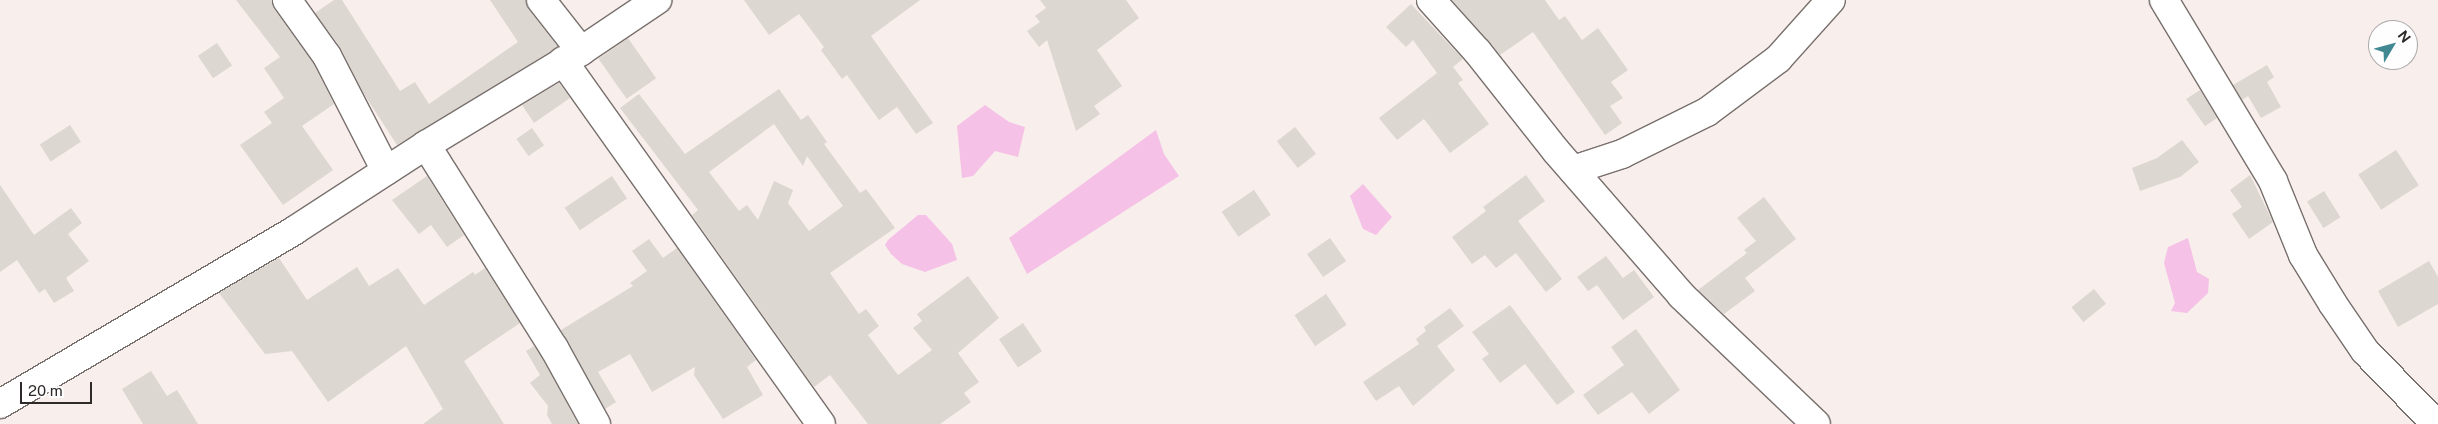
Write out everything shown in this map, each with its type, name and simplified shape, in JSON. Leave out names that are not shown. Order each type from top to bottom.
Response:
[{"type":"street","points":[[287,0],[327,56],[386,171]]},
{"type":"street","points":[[541,0],[572,56],[821,424]]},
{"type":"street","points":[[0,404],[295,230],[426,145],[572,56],[657,0]]},
{"type":"street","points":[[1431,0],[1477,51],[1574,170],[1682,296],[1816,424]]},
{"type":"street","points":[[1574,170],[1622,154],[1707,112],[1778,59],[1831,0]]},
{"type":"street","points":[[2164,0],[2273,181],[2303,255],[2333,304],[2365,351],[2436,424]]},
{"type":"street","points":[[426,145],[554,348],[596,424]]},
{"type":"shaded area","points":[[985,105],[1009,122],[1025,127],[1018,157],[995,151],[973,176],[962,178],[957,126]]},
{"type":"shaded area","points":[[1156,130],[1164,154],[1179,176],[1027,274],[1009,238]]},
{"type":"shaded area","points":[[1363,184],[1392,217],[1376,235],[1363,229],[1350,196]]},
{"type":"shaded area","points":[[918,215],[926,215],[952,244],[957,260],[925,272],[902,264],[891,254],[885,245],[888,240]]},
{"type":"shaded area","points":[[2188,238],[2197,272],[2209,279],[2208,293],[2187,313],[2171,311],[2175,303],[2164,263],[2168,247]]},
{"type":"building","points":[[236,0],[272,0],[274,9],[314,64],[334,104],[302,126],[333,170],[283,205],[240,145],[272,123],[264,112],[284,98],[264,68],[280,57]]},
{"type":"building","points":[[334,0],[342,0],[400,91],[415,82],[429,104],[518,42],[490,0],[526,0],[529,10],[558,47],[397,145],[362,91],[340,47],[315,13]]},
{"type":"building","points":[[744,0],[920,0],[871,36],[933,123],[916,134],[897,107],[879,120],[847,75],[842,79],[821,50],[824,47],[799,14],[769,35]]},
{"type":"building","points":[[1040,0],[1126,0],[1139,18],[1097,50],[1122,86],[1094,106],[1100,114],[1076,131],[1047,40],[1039,47],[1027,31],[1040,22],[1035,16],[1046,8]]},
{"type":"building","points":[[1452,0],[1545,0],[1559,20],[1565,16],[1582,40],[1598,28],[1628,70],[1611,82],[1623,98],[1610,106],[1622,123],[1605,135],[1533,32],[1500,55]]},
{"type":"building","points":[[1411,4],[1463,59],[1453,67],[1463,80],[1458,83],[1489,124],[1450,153],[1424,119],[1397,140],[1379,118],[1437,73],[1413,40],[1406,47],[1386,27]]},
{"type":"building","points":[[628,38],[656,78],[627,99],[599,59]]},
{"type":"building","points":[[217,43],[232,65],[213,78],[198,56]]},
{"type":"building","points":[[2267,65],[2274,77],[2267,82],[2281,107],[2261,118],[2248,96],[2242,100],[2233,85]]},
{"type":"building","points":[[559,83],[570,98],[534,123],[522,105]]},
{"type":"building","points":[[779,89],[801,120],[808,115],[827,142],[824,144],[860,193],[866,189],[895,228],[830,273],[859,314],[866,309],[879,326],[868,335],[898,375],[932,350],[913,328],[922,321],[917,314],[968,276],[999,318],[958,353],[979,382],[964,393],[971,402],[940,424],[868,424],[830,375],[814,387],[692,215],[698,210],[620,108],[639,94],[685,154]],"holes":[[[774,124],[803,166],[807,156],[843,206],[809,231],[788,203],[793,190],[774,181],[758,220],[747,205],[739,211],[709,172]]]},
{"type":"building","points":[[2200,90],[2217,118],[2205,126],[2186,99]]},
{"type":"building","points":[[70,125],[81,142],[51,161],[40,145]]},
{"type":"building","points":[[1295,127],[1316,154],[1298,168],[1277,141]]},
{"type":"building","points":[[532,128],[544,145],[528,156],[516,139]]},
{"type":"building","points":[[2182,140],[2199,162],[2180,177],[2140,191],[2132,168],[2157,158]]},
{"type":"building","points":[[2396,150],[2419,185],[2381,210],[2358,175]]},
{"type":"building","points":[[1526,175],[1545,201],[1518,221],[1562,279],[1546,292],[1516,253],[1496,268],[1485,255],[1472,264],[1452,237],[1486,211],[1483,207]]},
{"type":"building","points":[[2250,175],[2273,222],[2249,239],[2232,214],[2242,207],[2230,190]]},
{"type":"building","points":[[427,176],[464,235],[447,247],[431,225],[419,234],[392,200]]},
{"type":"building","points":[[612,176],[627,198],[580,230],[565,208]]},
{"type":"building","points":[[0,185],[34,235],[71,208],[82,223],[68,234],[89,261],[66,278],[74,291],[54,303],[45,289],[39,293],[17,260],[0,272]]},
{"type":"building","points":[[1254,190],[1271,215],[1238,237],[1222,212]]},
{"type":"building","points":[[2324,191],[2340,217],[2323,228],[2307,202]]},
{"type":"building","points":[[1764,197],[1796,239],[1745,278],[1755,291],[1724,314],[1698,290],[1747,253],[1744,250],[1756,241],[1737,218]]},
{"type":"building","points":[[1330,238],[1346,261],[1323,277],[1307,254]]},
{"type":"building","points":[[649,239],[663,258],[677,248],[756,360],[747,367],[763,395],[723,419],[694,375],[695,367],[652,392],[630,354],[598,372],[616,402],[605,409],[561,330],[633,286],[630,283],[647,271],[632,251]]},
{"type":"building","points":[[1606,256],[1623,278],[1634,270],[1654,297],[1623,320],[1597,285],[1588,291],[1577,277]]},
{"type":"building","points":[[279,258],[307,300],[357,267],[369,286],[398,268],[424,305],[473,272],[475,275],[485,268],[520,323],[464,361],[504,424],[423,424],[443,409],[406,346],[328,402],[292,351],[265,354],[219,293]]},
{"type":"building","points":[[2429,261],[2438,277],[2438,304],[2398,327],[2378,291]]},
{"type":"building","points":[[2094,289],[2106,304],[2083,322],[2071,307]]},
{"type":"building","points":[[1326,294],[1347,325],[1315,346],[1294,315]]},
{"type":"building","points":[[1510,305],[1575,392],[1557,405],[1525,364],[1500,383],[1482,359],[1489,354],[1472,332]]},
{"type":"building","points":[[1450,308],[1464,326],[1437,346],[1455,370],[1413,406],[1399,386],[1376,401],[1363,382],[1419,344],[1416,339],[1426,331],[1424,327]]},
{"type":"building","points":[[1023,323],[1042,351],[1018,367],[999,339]]},
{"type":"building","points":[[1636,329],[1680,390],[1649,414],[1632,392],[1598,415],[1583,395],[1624,365],[1611,347]]},
{"type":"building","points":[[534,346],[578,424],[552,424],[547,415],[548,406],[530,383],[540,375],[526,351]]},
{"type":"building","points":[[151,371],[167,396],[177,390],[198,424],[143,424],[122,389]]}]
